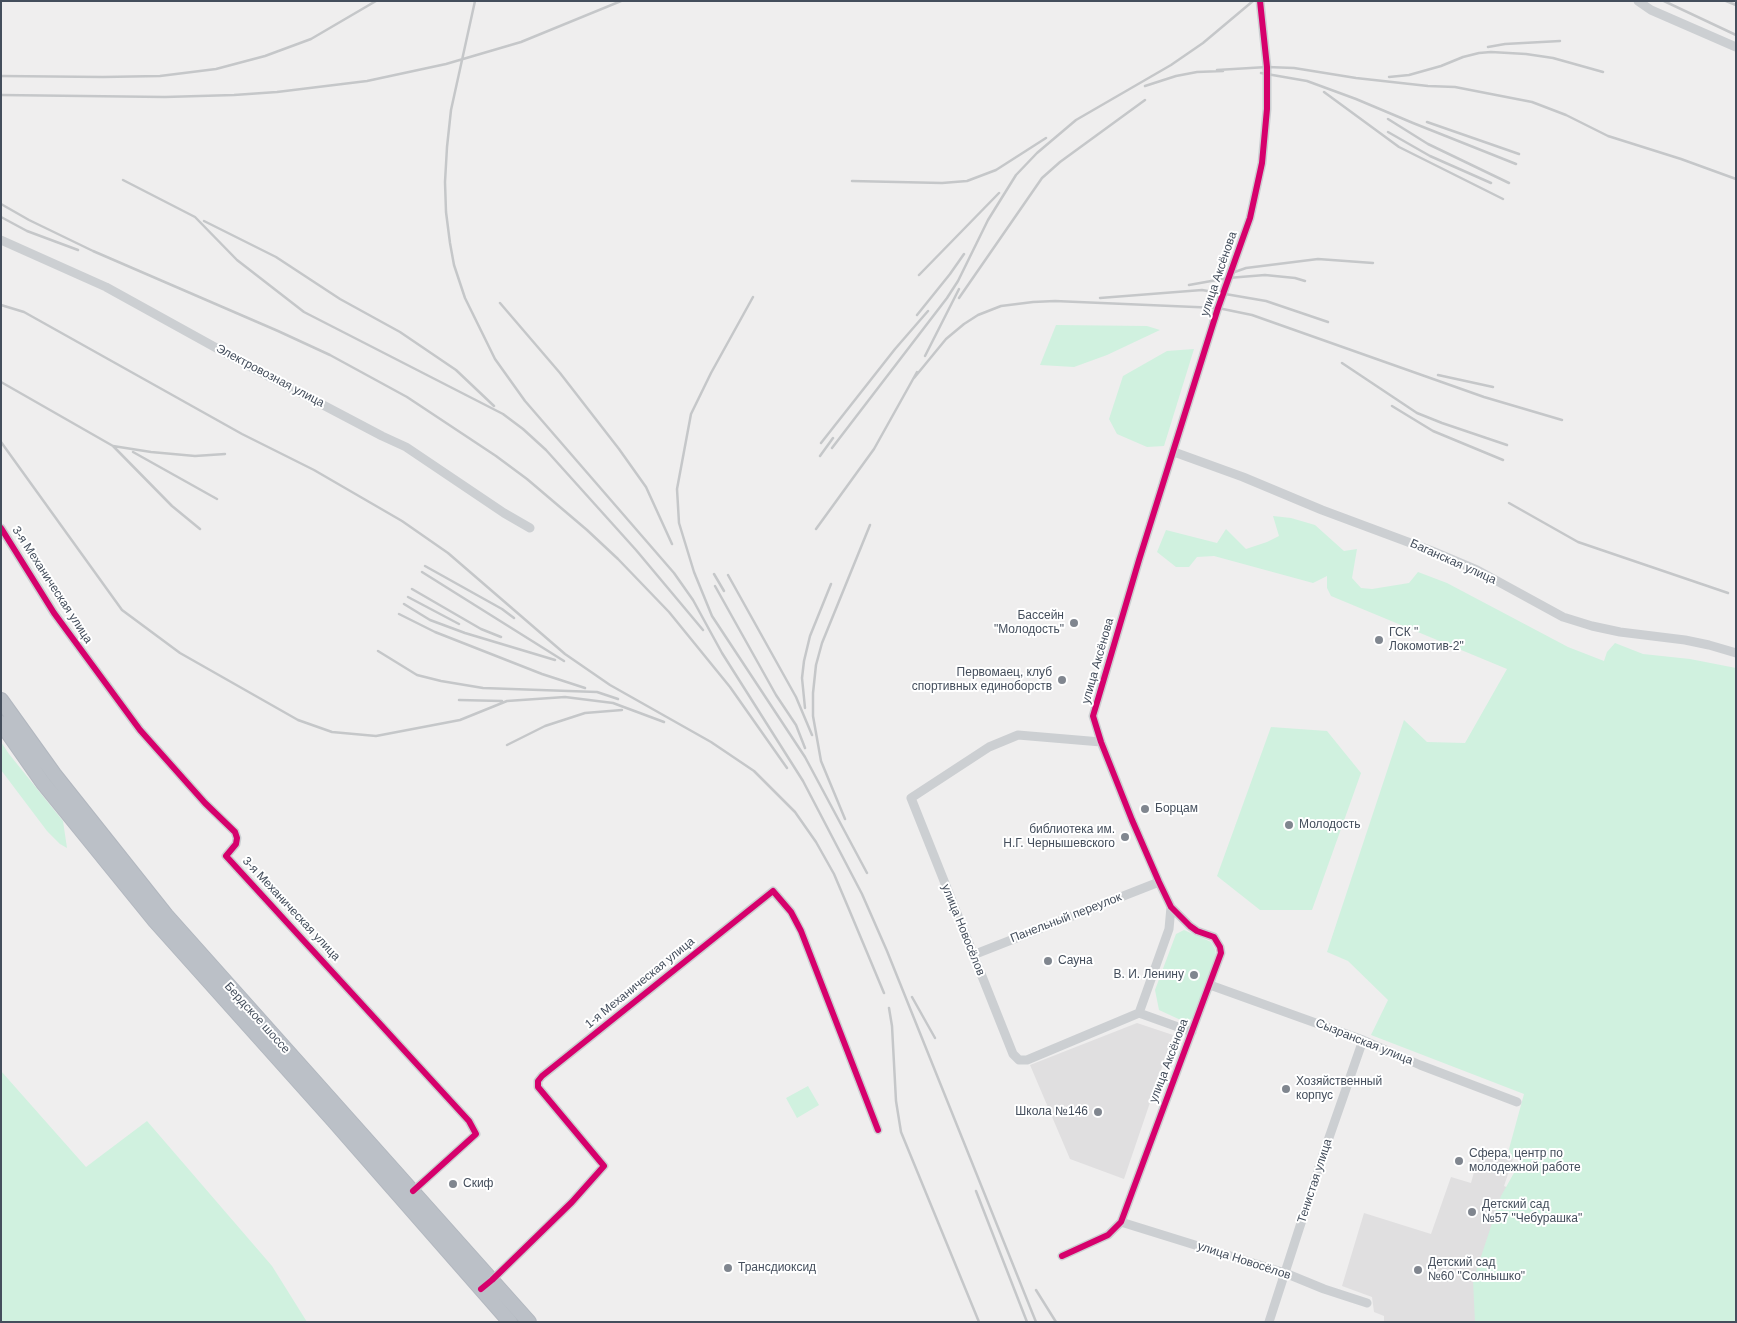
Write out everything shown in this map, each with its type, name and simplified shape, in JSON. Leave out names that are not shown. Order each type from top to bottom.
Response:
[{"type":"highway","name":"Бердское шоссе","points":[[1,700],[54,774],[166,915],[414,1190],[524,1320]]},
{"type":"highway","name":"Бердское шоссе","points":[[1,723],[43,783],[155,921],[510,1322]]},
{"type":"street","name":"улица Аксёнова","points":[[1121,1222],[1221,953],[1214,937],[1197,931],[1171,907],[1101,742],[1093,716],[1139,560],[1218,308],[1250,218],[1262,163],[1268,110],[1267,67],[1260,1]]},
{"type":"street","points":[[1638,1],[1651,10],[1736,47]]},
{"type":"street","name":"Электровозная улица","points":[[1,240],[106,287],[249,366],[406,447],[504,513],[530,528]]},
{"type":"street","name":"Баганская улица","points":[[1174,452],[1243,477],[1322,510],[1468,566],[1563,617],[1620,632],[1693,642],[1736,653]]},
{"type":"street","name":"3-я Механическая улица","points":[[1,528],[54,614],[140,730],[205,803],[235,832],[236,844],[226,856],[469,1122],[476,1134],[414,1190]]},
{"type":"street","name":"улица Новосёлов","points":[[1101,742],[1018,734],[989,747],[911,798],[1013,1054],[1019,1060],[1027,1060],[1139,1013]]},
{"type":"street","name":"Панельный переулок","points":[[973,954],[1159,882]]},
{"type":"street","name":"1-я Механическая улица","points":[[481,1289],[572,1202],[604,1166],[538,1087],[538,1081],[774,891],[791,912],[801,931],[878,1130]]},
{"type":"street","points":[[1171,907],[1169,929],[1139,1013],[1192,1032]]},
{"type":"street","name":"Сызранская улица","points":[[1210,985],[1363,1040],[1420,1065],[1517,1102]]},
{"type":"street","name":"Тенистая улица","points":[[1270,1322],[1324,1152],[1363,1040]]},
{"type":"street","points":[[1062,1256],[1108,1234],[1121,1222]]},
{"type":"street","name":"улица Новосёлов","points":[[1121,1222],[1285,1273],[1324,1290],[1367,1303]]},
{"type":"shaded area","name":"Школа №146","points":[[1137,1023],[1173,1035],[1124,1179],[1070,1159],[1030,1065]]},
{"type":"shaded area","name":"Детский сад №60 \"Солнышко\"","points":[[1481,1147],[1513,1159],[1504,1186],[1513,1190],[1504,1322],[1384,1322],[1384,1316],[1374,1312],[1372,1297],[1342,1286],[1364,1213],[1431,1234],[1451,1177],[1471,1183]]},
{"type":"green space","points":[[1056,325],[1147,326],[1160,330],[1107,355],[1074,367],[1040,365]]},
{"type":"green space","points":[[1194,349],[1164,446],[1147,447],[1117,434],[1109,419],[1123,376],[1167,351]]},
{"type":"green space","points":[[1273,516],[1291,518],[1315,525],[1344,551],[1357,549],[1352,578],[1361,588],[1372,589],[1409,583],[1418,572],[1447,583],[1568,647],[1604,661],[1607,652],[1615,643],[1643,654],[1690,659],[1736,668],[1736,1322],[1475,1322],[1473,1281],[1501,1196],[1528,1148],[1513,1159],[1509,1149],[1524,1094],[1371,1035],[1388,1000],[1348,961],[1327,952],[1404,720],[1427,742],[1465,743],[1507,669],[1331,596],[1327,588],[1327,576],[1313,583],[1214,556],[1197,557],[1189,567],[1176,567],[1157,552],[1166,530],[1217,543],[1226,529],[1246,549],[1279,536]]},
{"type":"green space","name":"Молодость","points":[[1271,727],[1327,731],[1361,773],[1312,910],[1260,910],[1217,876]]},
{"type":"green space","points":[[1,742],[63,821],[67,848],[47,831],[1,770]]},
{"type":"green space","points":[[1184,930],[1211,942],[1216,955],[1193,1018],[1185,1022],[1159,1010],[1155,990],[1176,934]]},
{"type":"green space","points":[[1,1071],[86,1167],[147,1121],[272,1266],[307,1322],[1,1322]]},
{"type":"green space","points":[[808,1086],[819,1105],[797,1118],[786,1098]]},
{"type":"railway","points":[[1,76],[160,76],[216,69],[265,56],[311,39],[376,1]]},
{"type":"railway","points":[[475,1],[451,110],[445,182],[450,243],[454,265],[465,298],[495,359],[525,401],[674,573],[693,600],[722,653],[803,781],[862,894],[887,951],[1036,1322]]},
{"type":"railway","points":[[1,95],[165,97],[234,95],[277,92],[367,81],[446,64],[521,42],[621,1]]},
{"type":"railway","points":[[832,448],[947,298],[958,281],[988,220],[1016,175],[1037,153],[1076,120],[1171,65],[1203,43],[1253,1]]},
{"type":"railway","points":[[1664,1],[1736,35]]},
{"type":"railway","points":[[1726,1],[1736,5]]},
{"type":"railway","points":[[1488,47],[1505,44],[1560,41]]},
{"type":"railway","points":[[1389,77],[1409,75],[1441,66],[1463,57],[1491,52],[1553,58],[1603,72]]},
{"type":"railway","points":[[1217,70],[1267,67],[1294,68],[1356,78],[1455,87],[1532,102],[1566,115],[1608,136],[1736,179]]},
{"type":"railway","points":[[1145,86],[1176,76],[1197,72],[1223,71]]},
{"type":"railway","points":[[1261,73],[1307,81],[1516,164]]},
{"type":"railway","points":[[1324,92],[1399,147],[1503,199]]},
{"type":"railway","points":[[959,298],[1042,178],[1060,162],[1145,100]]},
{"type":"railway","points":[[1388,119],[1428,144],[1509,183]]},
{"type":"railway","points":[[1427,122],[1519,154]]},
{"type":"railway","points":[[1388,132],[1430,156],[1491,183]]},
{"type":"railway","points":[[852,181],[942,183],[967,181],[996,170],[1046,138]]},
{"type":"railway","points":[[123,180],[195,217],[237,260],[304,312],[503,414],[523,429],[546,450],[636,550],[703,630]]},
{"type":"railway","points":[[919,275],[999,193]]},
{"type":"railway","points":[[1,204],[29,220],[93,251],[330,355],[407,397],[496,456],[527,479],[587,530],[669,612],[730,687],[787,768]]},
{"type":"railway","points":[[1,217],[27,231],[78,250]]},
{"type":"railway","points":[[204,221],[276,257],[340,299],[400,332],[456,370],[494,406]]},
{"type":"railway","points":[[917,315],[964,254]]},
{"type":"railway","points":[[1229,274],[1246,268],[1318,259],[1373,263]]},
{"type":"railway","points":[[1189,285],[1228,278],[1265,275],[1305,281]]},
{"type":"railway","points":[[925,356],[959,289]]},
{"type":"railway","points":[[1100,298],[1202,290],[1266,301],[1328,322]]},
{"type":"railway","points":[[753,297],[711,373],[691,414],[677,489],[679,523],[694,572],[712,616],[805,757],[867,873]]},
{"type":"railway","points":[[914,378],[946,339],[964,324],[978,315],[1001,306],[1055,301],[1218,308],[1252,315],[1484,397],[1562,420]]},
{"type":"railway","points":[[500,303],[560,373],[619,449],[646,487],[672,544]]},
{"type":"railway","points":[[1,305],[24,312],[242,434],[314,470],[402,521],[448,553],[565,654],[610,685],[711,742],[754,771],[795,812],[816,842],[834,874],[884,993]]},
{"type":"railway","points":[[821,443],[895,349],[928,311]]},
{"type":"railway","points":[[1342,363],[1417,413],[1507,445]]},
{"type":"railway","points":[[816,529],[874,449],[917,372]]},
{"type":"railway","points":[[1438,375],[1493,387]]},
{"type":"railway","points":[[1,382],[113,446],[172,506],[200,529]]},
{"type":"railway","points":[[1392,406],[1433,431],[1503,460]]},
{"type":"railway","points":[[820,456],[833,438]]},
{"type":"railway","points":[[1,442],[122,610],[180,653],[298,720],[332,732],[376,736],[460,720],[507,701],[565,697],[613,703],[664,722]]},
{"type":"railway","points":[[113,446],[195,456],[225,454]]},
{"type":"railway","points":[[133,452],[217,499]]},
{"type":"railway","points":[[1509,503],[1578,542],[1728,593]]},
{"type":"railway","points":[[845,819],[821,761],[813,716],[813,693],[816,665],[822,643],[870,525]]},
{"type":"railway","points":[[425,566],[502,609],[514,618]]},
{"type":"railway","points":[[422,572],[564,661]]},
{"type":"railway","points":[[714,574],[724,591]]},
{"type":"railway","points":[[728,575],[796,697],[812,735]]},
{"type":"railway","points":[[805,708],[802,678],[804,661],[810,636],[831,584]]},
{"type":"railway","points":[[715,586],[776,695],[796,725],[805,748]]},
{"type":"railway","points":[[412,589],[481,629],[501,637]]},
{"type":"railway","points":[[408,597],[459,624]]},
{"type":"railway","points":[[404,604],[430,620],[465,633],[555,660]]},
{"type":"railway","points":[[399,614],[435,632],[542,674],[585,688]]},
{"type":"railway","points":[[378,651],[417,675],[441,681],[483,688],[597,692],[618,699]]},
{"type":"railway","points":[[459,700],[502,701]]},
{"type":"railway","points":[[507,745],[545,726],[585,713],[622,710]]},
{"type":"railway","points":[[912,997],[935,1038]]},
{"type":"railway","points":[[889,1008],[892,1026],[896,1101],[901,1132],[979,1322]]},
{"type":"railway","points":[[976,1191],[1027,1322]]},
{"type":"railway","points":[[1036,1290],[1056,1322]]},
{"type":"cycle path","points":[[1062,1256],[1108,1235],[1121,1222],[1221,953],[1214,937],[1197,931],[1171,907],[1132,820],[1101,742],[1093,716],[1139,560],[1218,308],[1250,218],[1262,163],[1267,109],[1267,67],[1260,1]]},
{"type":"cycle path","points":[[1,528],[54,613],[140,730],[205,803],[235,832],[236,844],[226,856],[469,1121],[476,1134],[413,1191]]},
{"type":"cycle path","points":[[481,1289],[572,1202],[604,1166],[538,1087],[538,1081],[773,891],[791,912],[801,931],[878,1130]]},
{"type":"place","name":"Бассейн \"Молодость\"","points":[[1074,623]]},
{"type":"place","name":"ГСК \" Локомотив-2\"","points":[[1379,640]]},
{"type":"place","name":"Первомаец, клуб спортивных единоборств","points":[[1062,680]]},
{"type":"place","name":"Борцам","points":[[1145,809]]},
{"type":"place","name":"Молодость","points":[[1289,825]]},
{"type":"place","name":"библиотека им. Н.Г. Чернышевского","points":[[1125,837]]},
{"type":"place","name":"Сауна","points":[[1048,961]]},
{"type":"place","name":"В. И. Ленину","points":[[1194,975]]},
{"type":"place","name":"Хозяйственный корпус","points":[[1286,1089]]},
{"type":"place","name":"Школа №146","points":[[1098,1112]]},
{"type":"place","name":"Сфера, центр по молодежной работе","points":[[1459,1161]]},
{"type":"place","name":"Скиф","points":[[453,1184]]},
{"type":"place","name":"Детский сад №57 \"Чебурашка\"","points":[[1472,1212]]},
{"type":"place","name":"Трансдиоксид","points":[[728,1268]]},
{"type":"place","name":"Детский сад №60 \"Солнышко\"","points":[[1418,1270]]}]
